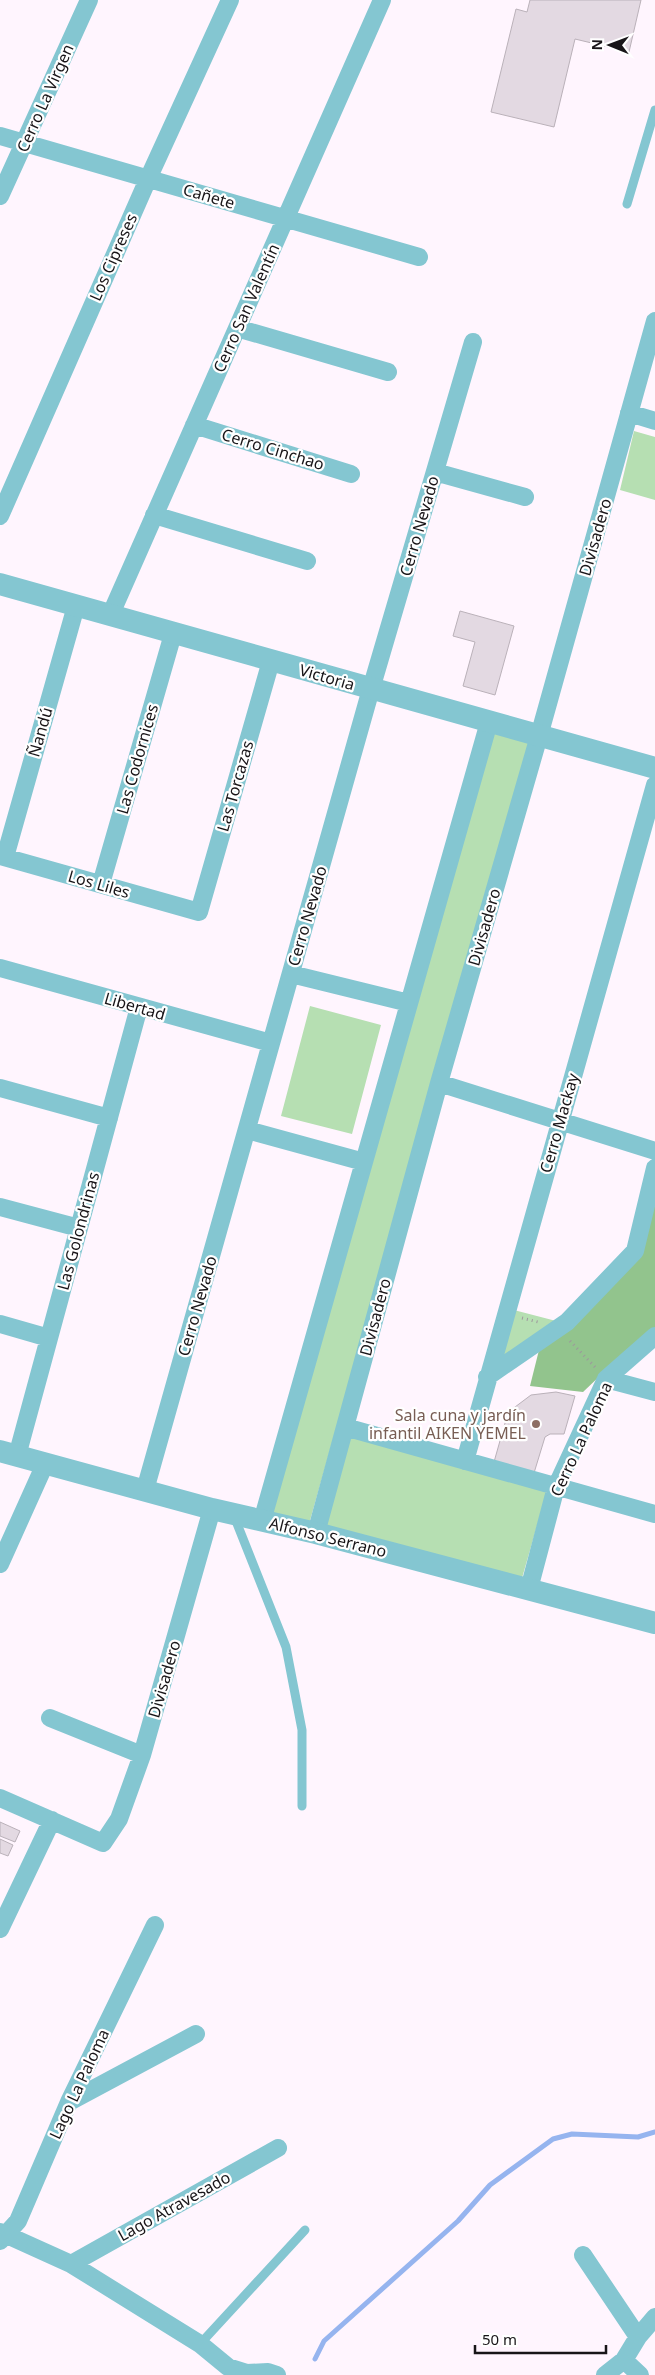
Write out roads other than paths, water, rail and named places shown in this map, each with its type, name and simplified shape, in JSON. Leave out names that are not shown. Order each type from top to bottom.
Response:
[{"type":"street","name":"Cerro La Virgen","points":[[0,196],[89,0]]},
{"type":"street","name":"Los Cipreses","points":[[0,516],[148,179],[230,0]]},
{"type":"street","name":"Cerro San Valentín","points":[[110,616],[382,0]]},
{"type":"street","name":"Cañete","points":[[0,136],[419,257]]},
{"type":"street","name":"Divisadero","points":[[316,1533],[439,1083],[540,736],[655,321]]},
{"type":"street","points":[[237,328],[388,372]]},
{"type":"street","name":"Cerro Nevado","points":[[145,1490],[371,689],[473,342]]},
{"type":"street","points":[[629,413],[655,421]]},
{"type":"street","name":"Cerro Cinchao","points":[[194,425],[351,474]]},
{"type":"street","points":[[435,472],[525,497]]},
{"type":"street","points":[[154,515],[307,561]]},
{"type":"street","name":"Victoria","points":[[0,584],[655,768]]},
{"type":"street","name":"Ñandú","points":[[3,857],[76,606]]},
{"type":"street","name":"Las Codornices","points":[[101,884],[173,634]]},
{"type":"street","name":"Las Torcazas","points":[[199,912],[271,661]]},
{"type":"street","points":[[262,1520],[488,722]]},
{"type":"street","name":"Cerro Mackay","points":[[465,1461],[487,1377],[655,786]]},
{"type":"street","name":"Los Liles","points":[[3,857],[199,912]]},
{"type":"street","name":"Libertad","points":[[0,968],[271,1044]]},
{"type":"street","points":[[291,974],[409,1003]]},
{"type":"street","name":"Las Golondrinas","points":[[9,1453],[49,1338],[139,1007]]},
{"type":"street","points":[[439,1083],[655,1151]]},
{"type":"street","points":[[0,1088],[109,1118]]},
{"type":"street","points":[[247,1130],[364,1162]]},
{"type":"street","points":[[487,1377],[567,1322],[635,1251],[655,1168]]},
{"type":"street","points":[[0,1207],[79,1228]]},
{"type":"street","points":[[0,1324],[49,1338]]},
{"type":"street","name":"Cerro La Paloma","points":[[529,1589],[556,1487],[606,1378],[655,1336]]},
{"type":"street","points":[[606,1378],[655,1392]]},
{"type":"street","points":[[345,1427],[655,1514]]},
{"type":"street","name":"Alfonso Serrano","points":[[9,1453],[212,1509],[316,1533],[655,1623]]},
{"type":"street","points":[[0,1564],[45,1464]]},
{"type":"street","name":"Divisadero","points":[[52,1820],[103,1844],[119,1819],[142,1755],[212,1509]]},
{"type":"street","points":[[50,1718],[142,1755]]},
{"type":"street","points":[[0,1798],[52,1820],[0,1929]]},
{"type":"street","name":"Lago La Paloma","points":[[2,2236],[18,2221],[69,2102],[155,1925]]},
{"type":"street","points":[[69,2102],[196,2034]]},
{"type":"street","name":"Lago Atravesado","points":[[71,2264],[278,2148]]},
{"type":"street","points":[[2,2236],[71,2264],[200,2344],[228,2367],[247,2373],[268,2372],[277,2375]]},
{"type":"street","points":[[584,2255],[638,2337]]},
{"type":"street","points":[[605,2375],[624,2360],[638,2337],[655,2317]]},
{"type":"street","points":[[624,2360],[640,2375]]},
{"type":"lane","points":[[627,204],[655,110]]},
{"type":"lane","points":[[234,1514],[286,1647],[302,1730],[302,1806]]},
{"type":"lane","points":[[200,2344],[305,2230]]},
{"type":"waterway","points":[[315,2359],[324,2341],[458,2221],[490,2185],[553,2139],[572,2134],[638,2137],[655,2132]]},
{"type":"place","name":"Sala cuna y jardín infantil AIKEN YEMEL","points":[[536,1424]]}]
